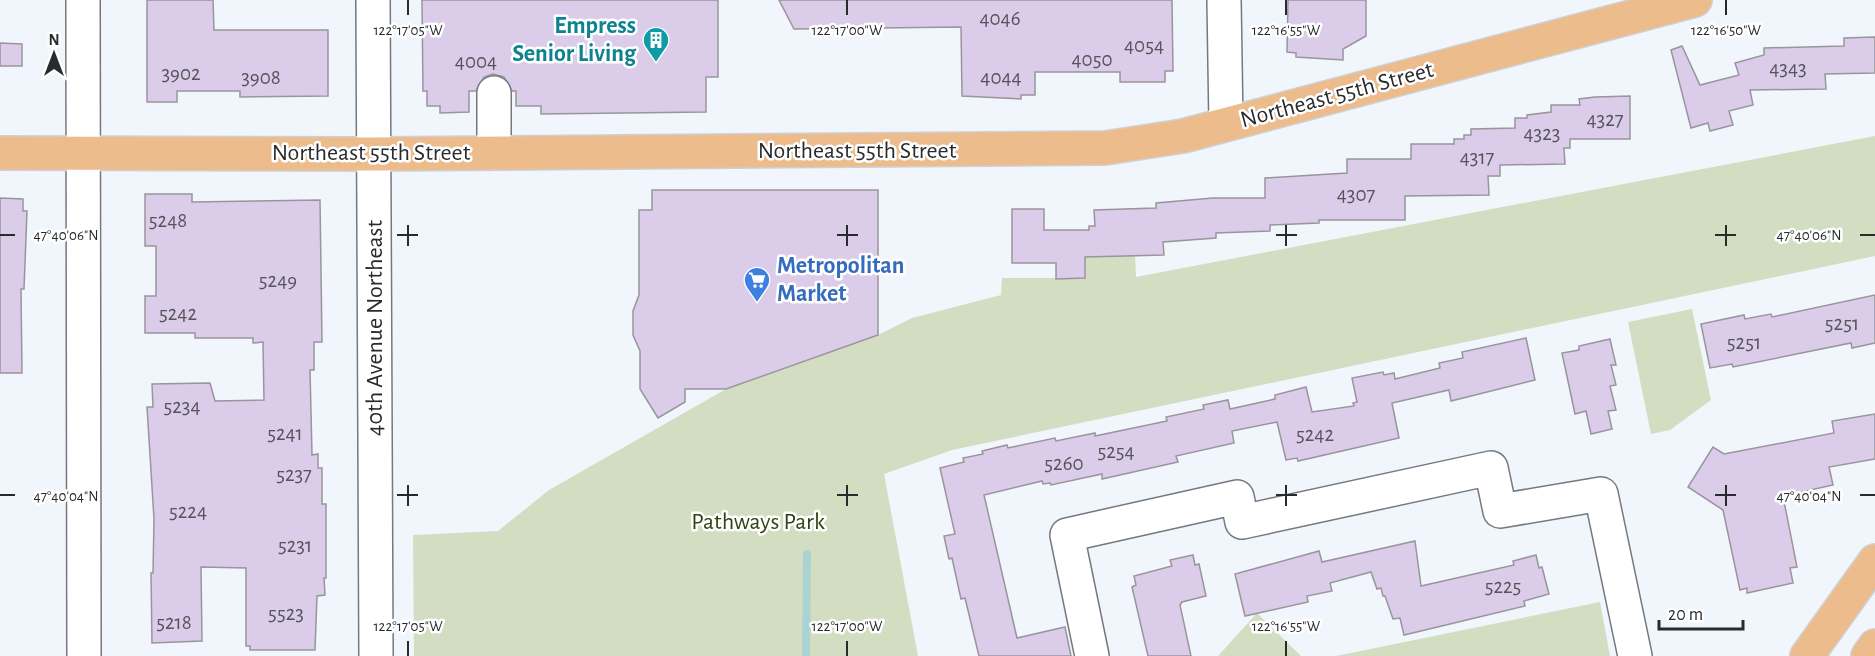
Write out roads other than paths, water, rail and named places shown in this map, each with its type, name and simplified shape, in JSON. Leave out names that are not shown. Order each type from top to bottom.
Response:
[{"type":"main road","name":"Northeast 55th Street","points":[[0,153],[374,154],[1075,150],[1145,143],[1226,124],[1695,0]]},
{"type":"main road","points":[[1807,656],[1875,561]]},
{"type":"main road","points":[[1868,656],[1875,646]]},
{"type":"street","points":[[83,0],[84,656]]},
{"type":"street","name":"40th Avenue Northeast","points":[[372,652],[373,0]]},
{"type":"street","points":[[1224,0],[1226,124]]},
{"type":"street","points":[[494,93],[494,153]]},
{"type":"street","points":[[1092,656],[1067,535],[1237,497],[1242,522],[1491,468],[1500,511],[1601,494],[1635,656]]},
{"type":"waterway","points":[[806,656],[807,554]]},
{"type":"place","name":"Empress Senior Living","points":[[656,63]]},
{"type":"place","name":"Metropolitan Market","points":[[757,303]]},
{"type":"park label","name":"Pathways Park","points":[[758,522]]}]
